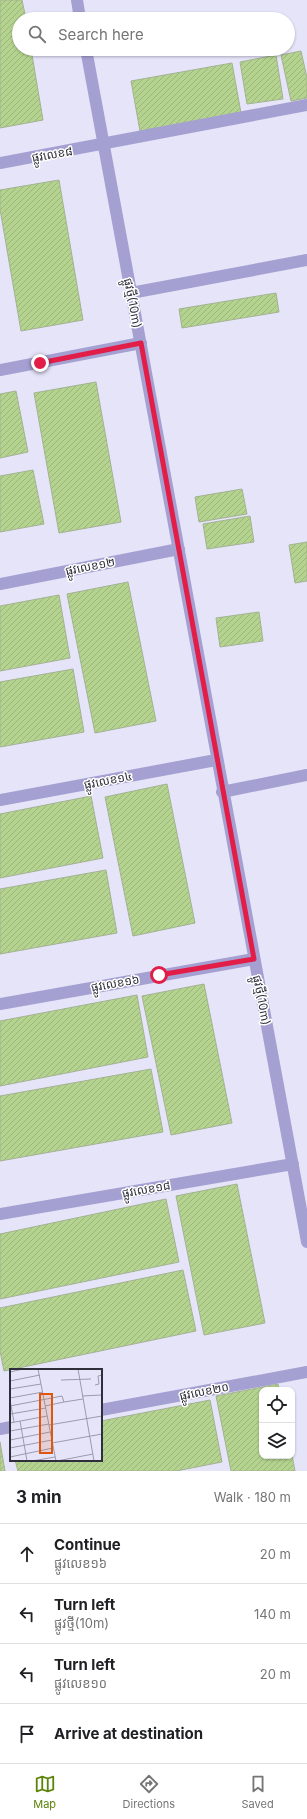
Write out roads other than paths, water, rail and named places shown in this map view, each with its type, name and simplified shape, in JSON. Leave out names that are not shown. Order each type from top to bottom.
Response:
[{"type":"street","points":[[77,0],[79,12]]},
{"type":"street","name":"ផ្លូវថ្មី(10m)","points":[[87,56],[179,549],[216,760],[305,1224],[307,1242]]},
{"type":"street","name":"ផ្លូវលេខ៨","points":[[0,163],[104,145],[307,105]]},
{"type":"street","points":[[131,293],[307,260]]},
{"type":"street","points":[[0,370],[141,343]]},
{"type":"street","name":"ផ្លូវលេខ១២","points":[[0,584],[179,549]]},
{"type":"street","name":"ផ្លូវលេខ១៤","points":[[0,800],[216,760]]},
{"type":"street","points":[[222,792],[307,775]]},
{"type":"street","name":"ផ្លូវលេខ១៦","points":[[0,1004],[254,959]]},
{"type":"street","name":"ផ្លូវលេខ១៨","points":[[0,1214],[293,1164]]},
{"type":"street","name":"ផ្លូវលេខ២០","points":[[102,1410],[307,1372]]},
{"type":"street","points":[[0,1429],[10,1427]]}]
